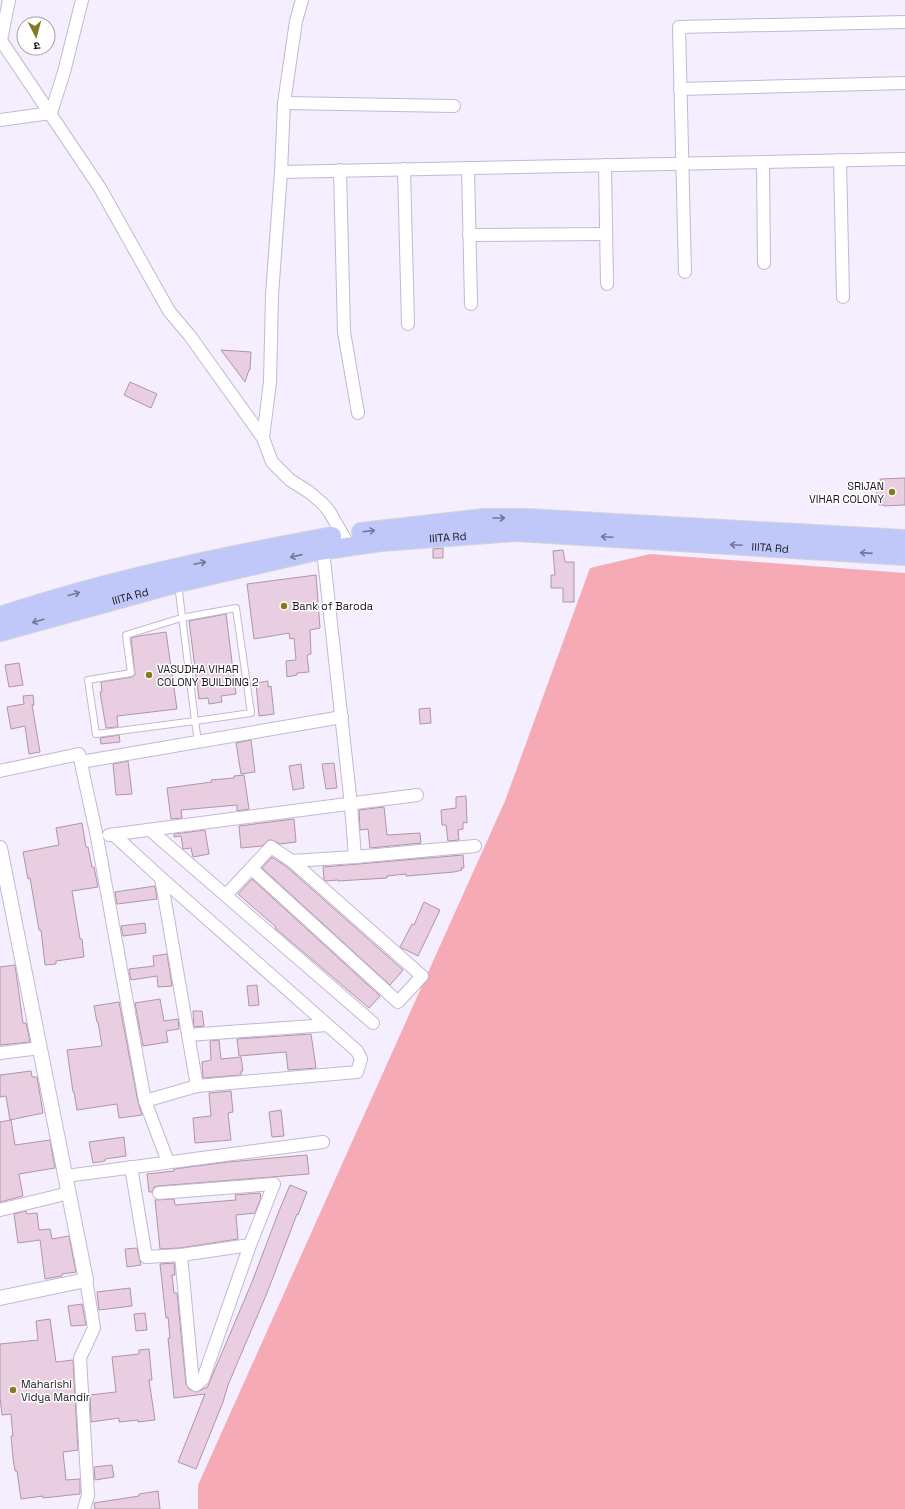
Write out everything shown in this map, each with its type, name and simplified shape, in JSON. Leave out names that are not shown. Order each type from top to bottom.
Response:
[{"type":"main road","name":"IIITA Rd","points":[[0,616],[36,604],[168,569],[300,541],[346,540],[484,518],[542,526],[905,556]]},
{"type":"main road","name":"IIITA Rd","points":[[542,526],[905,539]]},
{"type":"main road","name":"IIITA Rd","points":[[0,632],[178,582],[323,550],[346,540]]},
{"type":"street","points":[[9,0],[0,40],[4,51],[50,113],[100,188],[169,311],[190,336],[263,438],[272,462],[290,480],[309,492],[322,503],[346,540]]},
{"type":"street","points":[[50,113],[64,72],[82,0]]},
{"type":"street","points":[[263,438],[270,382],[272,295],[281,172],[284,103],[296,21],[302,0]]},
{"type":"street","points":[[685,272],[679,27],[905,22]]},
{"type":"street","points":[[680,89],[905,83]]},
{"type":"street","points":[[284,103],[454,106]]},
{"type":"street","points":[[0,120],[50,113]]},
{"type":"street","points":[[281,172],[404,168],[905,159]]},
{"type":"street","points":[[840,160],[843,297]]},
{"type":"street","points":[[762,162],[764,263]]},
{"type":"street","points":[[605,165],[607,284]]},
{"type":"street","points":[[404,168],[408,324]]},
{"type":"street","points":[[468,168],[471,304]]},
{"type":"street","points":[[340,170],[344,332],[358,413]]},
{"type":"street","points":[[469,235],[606,234]]},
{"type":"street","points":[[323,550],[342,717],[355,857]]},
{"type":"street","points":[[81,762],[342,717]]},
{"type":"street","points":[[0,771],[80,754],[97,837],[145,1101],[168,1162]]},
{"type":"street","points":[[97,837],[351,805],[417,795]]},
{"type":"street","points":[[150,830],[226,894],[373,1023]]},
{"type":"street","points":[[114,835],[358,1051],[361,1059],[357,1072],[197,1086],[145,1101]]},
{"type":"street","points":[[292,861],[474,846]]},
{"type":"street","points":[[226,894],[271,847],[292,861],[422,976],[398,1002],[251,868]]},
{"type":"street","points":[[0,848],[66,1176],[94,1328],[80,1358],[88,1495],[84,1509]]},
{"type":"street","points":[[161,878],[197,1086]]},
{"type":"street","points":[[188,1035],[327,1025]]},
{"type":"street","points":[[0,1053],[40,1048]]},
{"type":"street","points":[[66,1176],[323,1142]]},
{"type":"street","points":[[131,1167],[146,1258],[181,1255],[250,1245]]},
{"type":"street","points":[[159,1193],[274,1184],[250,1245],[203,1379],[196,1385],[193,1383],[181,1255]]},
{"type":"street","points":[[0,1210],[69,1193]]},
{"type":"street","points":[[0,1298],[86,1280]]},
{"type":"lane","points":[[178,582],[181,618],[198,742]]},
{"type":"lane","points":[[236,608],[251,713],[195,721],[96,734],[88,680],[131,673],[126,635],[181,618],[236,608]]},
{"type":"shaded area","points":[[650,554],[905,573],[905,1509],[198,1509],[198,1485],[505,801],[590,568]]},
{"type":"building","points":[[221,350],[251,352],[250,370],[245,382]]},
{"type":"building","points":[[130,382],[157,394],[151,408],[124,395]]},
{"type":"building","name":"SRIJAN VIHAR COLONY","points":[[905,478],[905,505],[879,505],[879,501],[877,501],[876,484],[881,484],[880,479]]},
{"type":"building","points":[[443,548],[443,558],[433,558],[433,549]]},
{"type":"building","points":[[563,550],[565,562],[574,562],[574,602],[563,602],[563,588],[551,588],[551,575],[555,575],[553,551]]},
{"type":"building","name":"Bank of Baroda","points":[[316,575],[320,628],[310,630],[311,654],[307,655],[309,672],[297,673],[297,675],[287,677],[286,661],[296,660],[294,638],[290,639],[289,633],[254,639],[247,584]]},
{"type":"building","points":[[226,614],[236,694],[221,696],[222,702],[209,704],[208,698],[199,699],[189,621]]},
{"type":"building","name":"VASUDHA VIHAR COLONY BUILDING 2","points":[[166,632],[177,709],[117,716],[118,727],[106,728],[100,692],[102,692],[101,682],[132,677],[135,675],[131,638]]},
{"type":"building","points":[[19,663],[23,685],[9,687],[5,665]]},
{"type":"building","points":[[268,681],[268,687],[271,686],[274,714],[259,716],[256,683]]},
{"type":"building","points":[[33,695],[34,705],[32,705],[40,752],[29,754],[25,726],[11,729],[7,707],[24,704],[23,696]]},
{"type":"building","points":[[430,708],[431,723],[420,724],[419,709]]},
{"type":"building","points":[[119,735],[120,742],[101,744],[100,738]]},
{"type":"building","points":[[251,740],[255,772],[241,774],[236,743]]},
{"type":"building","points":[[128,761],[132,794],[116,795],[113,764]]},
{"type":"building","points":[[334,763],[337,788],[326,789],[322,764]]},
{"type":"building","points":[[301,764],[304,788],[293,790],[289,766]]},
{"type":"building","points":[[244,775],[249,809],[237,811],[237,805],[181,810],[182,818],[171,819],[167,788],[212,782],[211,780],[234,778],[234,776]]},
{"type":"building","points":[[466,796],[467,823],[463,822],[463,829],[458,830],[459,840],[448,841],[446,825],[442,825],[441,810],[456,808],[456,797]]},
{"type":"building","points":[[384,807],[387,835],[420,833],[421,843],[370,848],[368,829],[360,830],[359,810]]},
{"type":"building","points":[[294,819],[296,842],[280,844],[269,840],[262,846],[241,848],[239,826]]},
{"type":"building","points":[[82,823],[86,847],[88,847],[92,867],[94,867],[98,887],[72,891],[80,939],[82,939],[84,957],[56,961],[56,964],[45,965],[41,930],[39,930],[30,878],[28,879],[23,852],[59,845],[56,828]]},
{"type":"building","points":[[205,830],[209,854],[193,857],[191,848],[183,849],[181,836],[174,837],[174,834]]},
{"type":"building","points":[[463,855],[464,868],[454,872],[406,876],[406,874],[387,876],[387,878],[338,881],[324,880],[323,867]]},
{"type":"building","points":[[272,857],[287,867],[403,970],[390,985],[262,868]]},
{"type":"building","points":[[252,879],[380,996],[369,1008],[275,928],[276,927],[238,894]]},
{"type":"building","points":[[155,886],[157,899],[117,904],[115,892]]},
{"type":"building","points":[[424,902],[440,910],[418,956],[400,947],[412,924],[414,925]]},
{"type":"building","points":[[145,923],[146,933],[123,936],[121,926]]},
{"type":"building","points":[[167,954],[172,986],[158,987],[157,976],[131,980],[129,969],[154,966],[153,956]]},
{"type":"building","points":[[15,965],[23,1023],[26,1023],[30,1042],[0,1045],[0,967]]},
{"type":"building","points":[[257,985],[259,1005],[249,1006],[247,986]]},
{"type":"building","points":[[160,999],[164,1021],[178,1019],[179,1029],[166,1031],[168,1042],[143,1046],[135,1003]]},
{"type":"building","points":[[119,1002],[138,1102],[142,1115],[119,1118],[117,1104],[77,1110],[67,1050],[102,1046],[94,1006]]},
{"type":"building","points":[[193,1011],[202,1011],[204,1026],[194,1027]]},
{"type":"building","points":[[311,1034],[316,1068],[288,1070],[286,1052],[239,1056],[237,1039]]},
{"type":"building","points":[[219,1040],[221,1059],[241,1057],[243,1071],[241,1071],[241,1075],[203,1078],[202,1062],[211,1060],[210,1041]]},
{"type":"building","points":[[31,1071],[32,1077],[37,1077],[43,1113],[10,1120],[6,1096],[0,1097],[0,1075]]},
{"type":"building","points":[[231,1091],[233,1112],[228,1113],[231,1140],[195,1143],[193,1118],[211,1116],[209,1093]]},
{"type":"building","points":[[281,1110],[284,1136],[272,1137],[269,1112]]},
{"type":"building","points":[[11,1120],[15,1145],[50,1140],[55,1168],[19,1174],[23,1196],[0,1202],[0,1122]]},
{"type":"building","points":[[124,1137],[126,1156],[105,1159],[105,1161],[93,1163],[89,1142]]},
{"type":"building","points":[[307,1155],[309,1174],[158,1186],[154,1187],[152,1192],[149,1192],[147,1174],[228,1162]]},
{"type":"building","points":[[290,1185],[307,1192],[267,1293],[228,1385],[223,1402],[196,1469],[178,1462],[205,1394],[174,1398],[168,1338],[170,1338],[168,1317],[166,1318],[160,1264],[174,1263],[175,1275],[172,1275],[174,1293],[177,1293],[186,1384],[189,1389],[197,1392],[207,1388],[252,1282]]},
{"type":"building","points":[[260,1193],[261,1198],[255,1213],[236,1215],[238,1239],[180,1248],[160,1249],[155,1200],[174,1199],[175,1205],[236,1200],[235,1195]]},
{"type":"building","points":[[26,1211],[27,1214],[37,1213],[39,1230],[50,1229],[52,1239],[69,1236],[76,1272],[45,1279],[40,1240],[18,1243],[14,1214]]},
{"type":"building","points":[[137,1248],[141,1265],[127,1267],[125,1249]]},
{"type":"building","points":[[130,1288],[132,1306],[99,1310],[97,1292]]},
{"type":"building","points":[[82,1304],[86,1325],[71,1326],[68,1306]]},
{"type":"building","points":[[145,1313],[147,1330],[136,1331],[134,1314]]},
{"type":"building","points":[[50,1319],[56,1362],[73,1360],[78,1450],[63,1452],[66,1480],[80,1479],[80,1494],[21,1499],[17,1471],[15,1471],[13,1458],[11,1414],[2,1415],[0,1397],[0,1344],[38,1340],[36,1321]]},
{"type":"building","points":[[149,1349],[152,1380],[149,1380],[155,1420],[119,1422],[119,1418],[91,1422],[90,1395],[116,1392],[112,1357],[139,1354],[139,1350]]},
{"type":"building","points":[[112,1465],[114,1477],[95,1480],[94,1467]]},
{"type":"building","points":[[158,1491],[160,1509],[95,1509],[94,1503],[139,1496],[139,1494]]},
{"type":"place","name":"SRIJAN VIHAR COLONY","points":[[892,492]]},
{"type":"place","name":"Bank of Baroda","points":[[284,606]]},
{"type":"place","name":"VASUDHA VIHAR COLONY BUILDING 2","points":[[149,675]]},
{"type":"place","name":"Maharishi Vidya Mandir","points":[[13,1390]]}]
